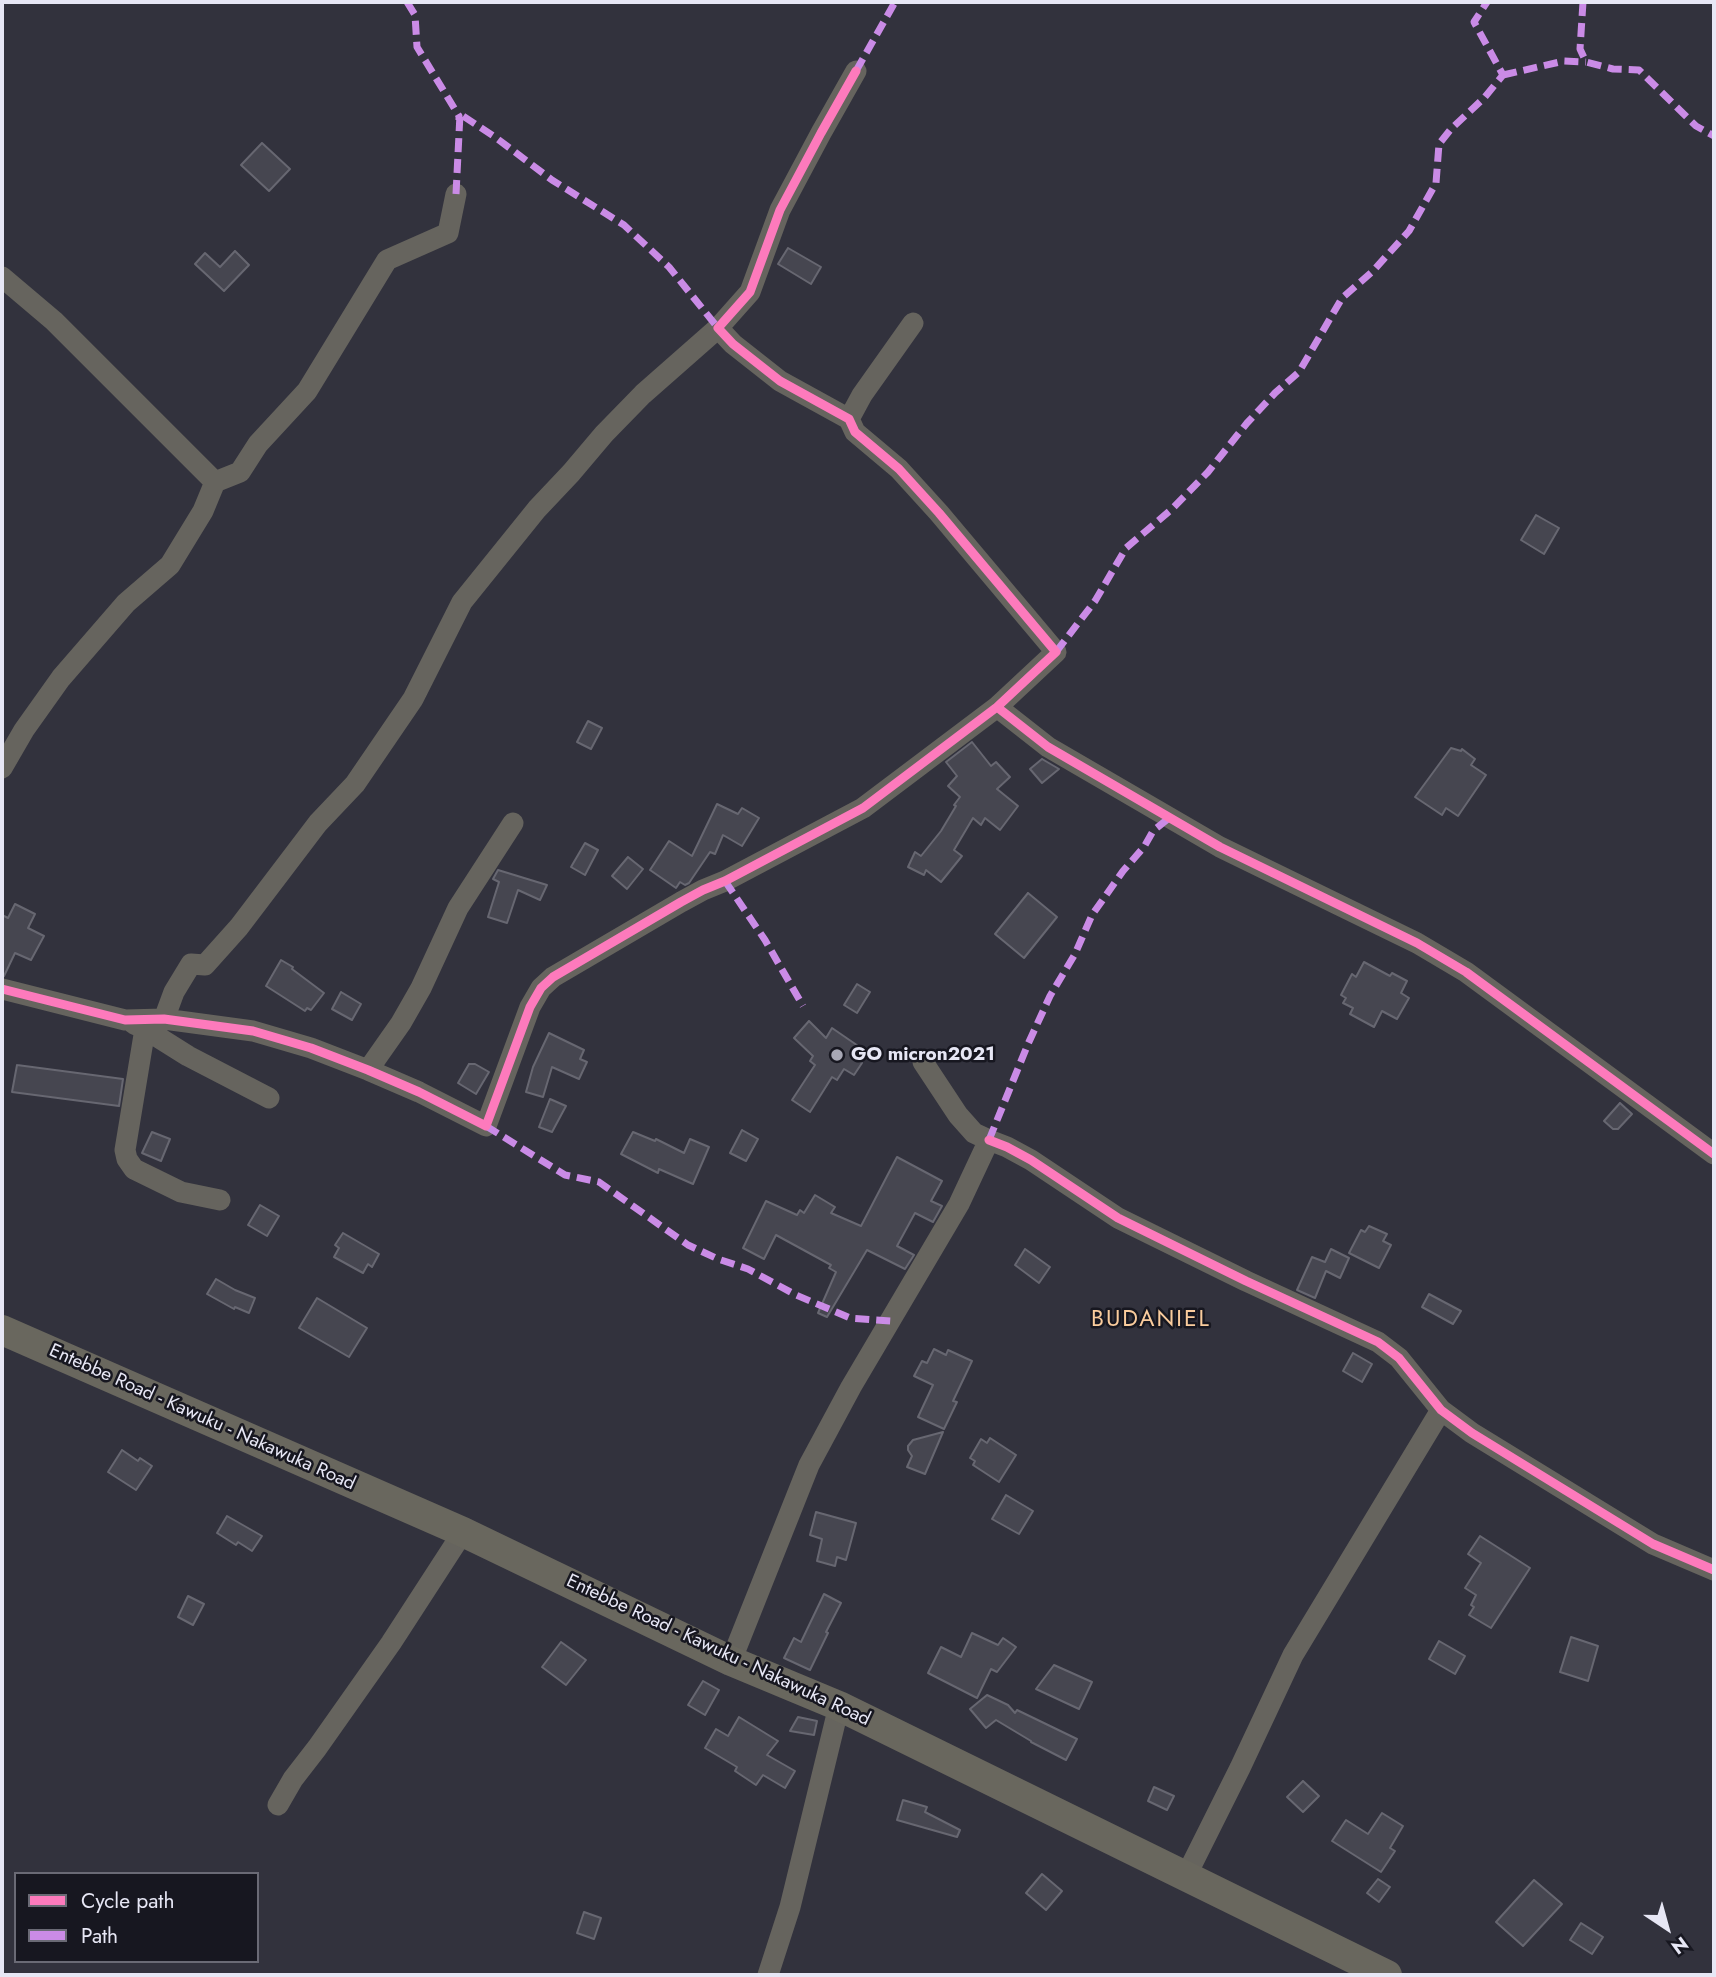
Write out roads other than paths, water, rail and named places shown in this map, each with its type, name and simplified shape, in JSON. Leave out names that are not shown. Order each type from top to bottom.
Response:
[{"type":"main road","name":"Entebbe Road - Kawuku - Nakawuka Road","points":[[2,1330],[463,1532],[730,1661],[839,1706],[1387,1975]]},
{"type":"street","points":[[164,1018],[174,992],[191,964],[205,965],[239,927],[318,824],[355,783],[413,699],[462,602],[537,509],[643,394],[718,328],[750,292],[780,210],[856,71]]},
{"type":"street","points":[[2,768],[24,730],[61,678],[126,603],[170,565],[203,511],[215,482],[240,472],[258,444],[307,391],[387,260],[449,233],[456,194]]},
{"type":"street","points":[[2,277],[54,321],[215,482]]},
{"type":"street","points":[[849,419],[862,395],[913,323]]},
{"type":"street","points":[[125,1020],[164,1018],[253,1031],[311,1048],[419,1092],[485,1126],[530,1007],[541,988],[553,977],[681,902],[863,808],[997,707],[1056,652],[939,513],[899,469],[855,432],[849,419],[780,381],[733,344],[718,328]]},
{"type":"street","points":[[997,707],[1048,747],[1210,841],[1264,870],[1417,943],[1466,972],[1714,1154]]},
{"type":"street","points":[[369,1070],[421,988],[458,908],[513,822]]},
{"type":"street","points":[[2,989],[125,1020],[269,1098]]},
{"type":"street","points":[[145,1029],[125,1150],[127,1159],[134,1169],[181,1192],[220,1200]]},
{"type":"street","points":[[923,1062],[958,1115],[974,1133],[1007,1146],[1031,1160],[1118,1218],[1378,1342],[1399,1358],[1441,1410],[1472,1433],[1653,1544],[1714,1570]]},
{"type":"street","points":[[730,1661],[809,1465],[830,1423],[959,1204],[989,1140]]},
{"type":"street","points":[[1186,1876],[1293,1655],[1441,1410]]},
{"type":"street","points":[[278,1805],[293,1779],[384,1654],[463,1532]]},
{"type":"street","points":[[768,1975],[790,1907],[839,1706]]},
{"type":"place","name":"GO micron2021","points":[[837,1055]]},
{"type":"district","name":"BUDANIEL","points":[[1151,1320]]}]
